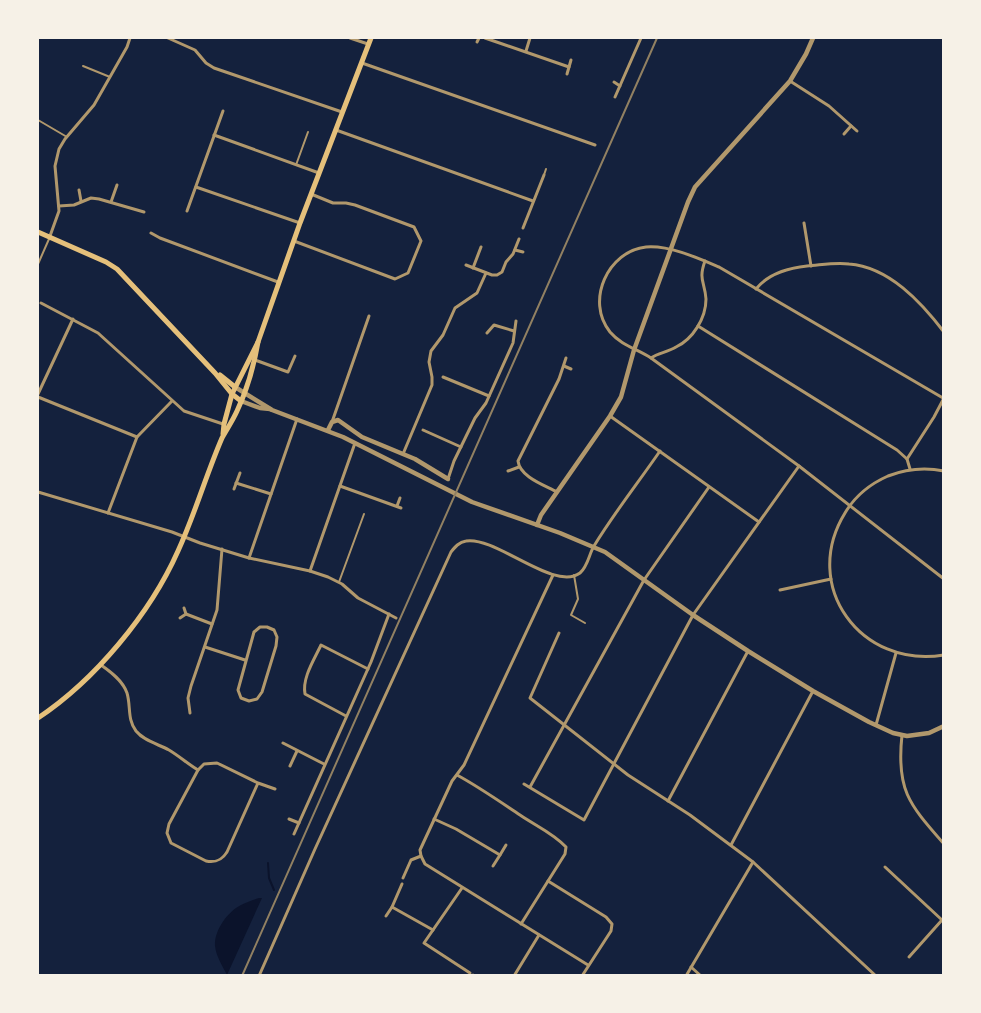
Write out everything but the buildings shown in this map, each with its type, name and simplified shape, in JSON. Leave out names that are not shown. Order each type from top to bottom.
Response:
[{"type":"main road","points":[[223,437],[224,424],[232,394],[258,342],[278,282],[371,38]]},
{"type":"main road","points":[[38,232],[106,262],[116,269],[215,373],[232,394],[241,401]]},
{"type":"main road","points":[[38,718],[64,699],[101,665],[162,582],[184,537],[223,437],[241,401],[255,360],[258,342]]},
{"type":"main road","points":[[215,373],[235,387]]},
{"type":"street","points":[[50,236],[60,206],[55,161],[61,144],[94,106],[130,38]]},
{"type":"street","points":[[168,38],[195,50],[206,63],[214,68],[342,112]]},
{"type":"street","points":[[350,38],[368,44]]},
{"type":"street","points":[[477,42],[479,38]]},
{"type":"street","points":[[485,38],[570,66]]},
{"type":"street","points":[[526,52],[530,38]]},
{"type":"street","points":[[615,97],[641,38]]},
{"type":"street","points":[[537,525],[541,515],[610,416],[621,397],[634,350],[695,187],[790,81],[813,38]]},
{"type":"street","points":[[568,74],[571,60]]},
{"type":"street","points":[[361,63],[594,145]]},
{"type":"street","points":[[790,81],[829,106],[857,131]]},
{"type":"street","points":[[614,82],[620,86]]},
{"type":"street","points":[[187,211],[223,111]]},
{"type":"street","points":[[844,134],[851,126]]},
{"type":"street","points":[[335,130],[534,201]]},
{"type":"street","points":[[214,135],[319,173]]},
{"type":"street","points":[[523,228],[544,175]]},
{"type":"street","points":[[111,202],[117,185]]},
{"type":"street","points":[[196,187],[300,223]]},
{"type":"street","points":[[79,190],[81,201]]},
{"type":"street","points":[[294,241],[395,279],[408,273],[421,241],[414,226],[355,205],[333,203],[311,194]]},
{"type":"street","points":[[60,206],[74,205],[91,198],[144,212]]},
{"type":"street","points":[[804,223],[811,266]]},
{"type":"street","points":[[151,232],[160,238],[278,282]]},
{"type":"street","points":[[466,265],[495,276],[502,272],[519,239]]},
{"type":"street","points":[[473,268],[481,247]]},
{"type":"street","points":[[907,459],[944,398],[705,261],[660,247],[644,247],[625,254],[608,270],[602,284],[600,304],[605,325],[615,337],[634,350],[651,358],[799,466],[944,579]]},
{"type":"street","points":[[515,250],[523,252]]},
{"type":"street","points":[[651,358],[679,346],[686,341],[698,326],[705,308],[706,298],[701,276],[705,261]]},
{"type":"street","points":[[756,290],[765,279],[792,269],[849,264],[864,266],[879,272],[898,285],[918,302],[944,332]]},
{"type":"street","points":[[403,454],[432,385],[429,362],[431,351],[443,335],[455,308],[477,293],[486,273]]},
{"type":"street","points":[[41,303],[98,333],[184,411],[224,424]]},
{"type":"street","points":[[328,430],[369,316]]},
{"type":"street","points":[[73,319],[38,396],[137,437]]},
{"type":"street","points":[[332,422],[338,420],[362,437],[420,462],[448,479],[474,418],[486,403],[512,343],[516,321]]},
{"type":"street","points":[[487,333],[494,325],[514,331]]},
{"type":"street","points":[[698,326],[897,450],[907,459],[910,469]]},
{"type":"street","points":[[255,360],[288,372],[295,356]]},
{"type":"street","points":[[557,492],[523,472],[519,467],[518,461],[554,389],[566,358]]},
{"type":"street","points":[[564,366],[571,369]]},
{"type":"street","points":[[443,377],[489,396]]},
{"type":"street","points":[[235,387],[272,410]]},
{"type":"street","points":[[108,513],[137,437],[172,401]]},
{"type":"street","points":[[241,401],[328,430],[472,502],[594,547],[616,559],[748,652],[876,726],[902,735],[922,734],[944,726]]},
{"type":"street","points":[[610,416],[759,522]]},
{"type":"street","points":[[249,558],[298,419]]},
{"type":"street","points":[[423,430],[461,447]]},
{"type":"street","points":[[310,571],[356,443]]},
{"type":"street","points":[[259,976],[314,850],[450,552],[462,542],[477,542],[554,575],[567,577],[574,575],[584,568],[594,547],[660,452]]},
{"type":"street","points":[[524,784],[584,820],[693,615],[799,466]]},
{"type":"street","points":[[508,471],[519,467]]},
{"type":"street","points":[[944,471],[923,468],[910,469],[871,485],[849,506],[841,519],[831,545],[830,562],[831,579],[837,602],[853,626],[872,642],[896,653],[916,657],[944,655]]},
{"type":"street","points":[[234,489],[240,473]]},
{"type":"street","points":[[236,483],[271,494]]},
{"type":"street","points":[[340,486],[401,508]]},
{"type":"street","points":[[530,787],[644,580],[709,487]]},
{"type":"street","points":[[38,492],[249,558],[310,571],[339,582],[358,598],[396,618]]},
{"type":"street","points":[[396,506],[400,498]]},
{"type":"street","points":[[190,713],[188,698],[217,604],[222,549]]},
{"type":"street","points":[[554,575],[464,765],[452,781],[420,850],[425,864],[588,965]]},
{"type":"street","points":[[780,590],[831,579]]},
{"type":"street","points":[[184,608],[186,614]]},
{"type":"street","points":[[186,614],[212,624]]},
{"type":"street","points":[[180,618],[186,614]]},
{"type":"street","points":[[294,834],[368,669],[389,614]]},
{"type":"street","points":[[260,627],[274,630],[277,637],[276,646],[262,692],[255,701],[244,700],[238,694],[238,684],[245,660],[254,632],[260,627]]},
{"type":"street","points":[[559,633],[530,698],[614,764],[753,862],[876,976]]},
{"type":"street","points":[[346,716],[306,694],[304,686],[321,645],[368,669]]},
{"type":"street","points":[[205,647],[245,660]]},
{"type":"street","points":[[668,801],[748,652]]},
{"type":"street","points":[[876,726],[896,653]]},
{"type":"street","points":[[101,665],[124,688],[127,694],[130,718],[136,731],[142,737],[169,750],[198,770]]},
{"type":"street","points":[[731,846],[813,691]]},
{"type":"street","points":[[902,735],[900,768],[906,794],[912,806],[944,844]]},
{"type":"street","points":[[283,744],[324,764]]},
{"type":"street","points":[[290,766],[297,751]]},
{"type":"street","points":[[258,783],[227,852],[221,859],[211,862],[171,843],[167,833],[169,824],[198,770],[204,764],[212,762],[258,783],[275,788]]},
{"type":"street","points":[[457,775],[488,792],[521,816],[556,836],[566,847],[565,854],[521,924]]},
{"type":"street","points":[[290,819],[299,823]]},
{"type":"street","points":[[434,819],[456,829],[500,855]]},
{"type":"street","points":[[493,866],[506,845]]},
{"type":"street","points":[[403,878],[411,860],[421,856]]},
{"type":"street","points":[[686,976],[753,862]]},
{"type":"street","points":[[885,867],[943,919],[909,958]]},
{"type":"street","points":[[548,881],[606,917],[612,924],[611,931],[582,976]]},
{"type":"street","points":[[386,916],[402,884]]},
{"type":"street","points":[[462,888],[424,943],[472,975]]},
{"type":"street","points":[[392,907],[433,930]]},
{"type":"street","points":[[514,976],[539,935]]},
{"type":"street","points":[[691,967],[701,976]]},
{"type":"lane","points":[[83,66],[110,77]]},
{"type":"lane","points":[[38,120],[66,137]]},
{"type":"lane","points":[[296,165],[308,132]]},
{"type":"lane","points":[[544,175],[546,169]]},
{"type":"lane","points":[[38,264],[50,236]]},
{"type":"lane","points":[[339,582],[364,514]]},
{"type":"lane","points":[[574,575],[578,599],[571,614],[585,623]]},
{"type":"water","points":[[262,898],[227,975],[215,946],[219,928],[226,917],[236,908]]},
{"type":"waterway","points":[[268,863],[269,878],[274,890]]},
{"type":"railway","points":[[242,976],[657,38]]}]
